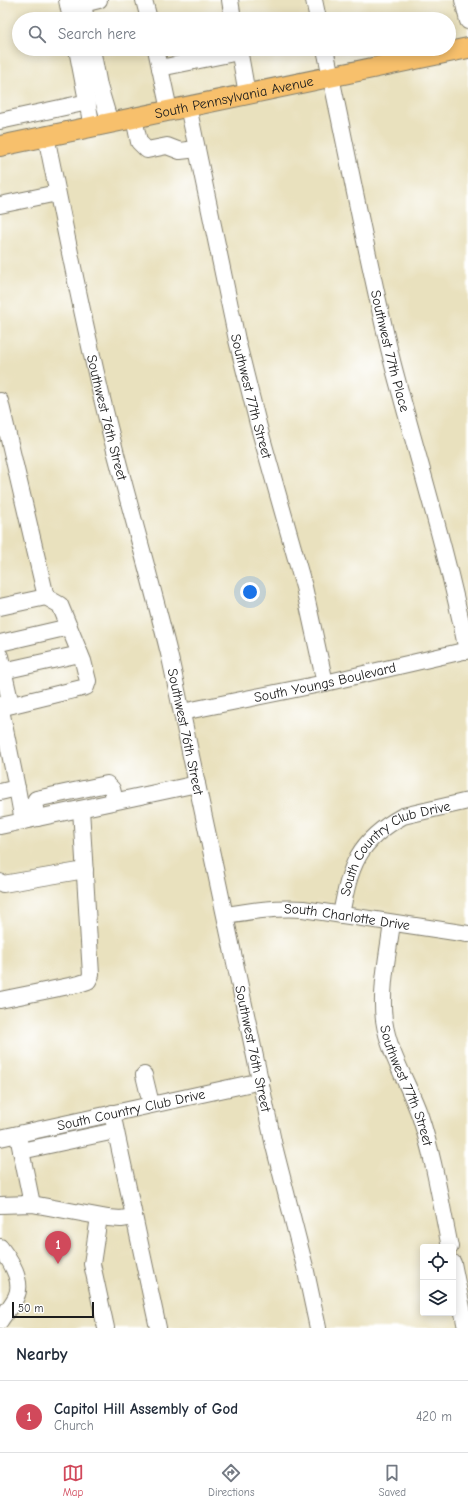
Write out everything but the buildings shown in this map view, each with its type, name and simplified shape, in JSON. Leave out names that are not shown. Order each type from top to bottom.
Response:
[{"type":"main road","name":"South Pennsylvania Avenue","points":[[456,51],[468,48]]},
{"type":"main road","name":"South Pennsylvania Avenue","points":[[0,146],[430,56]]},
{"type":"street","points":[[67,0],[70,12]]},
{"type":"street","points":[[84,8],[99,0]]},
{"type":"street","points":[[230,0],[232,12]]},
{"type":"street","points":[[314,0],[317,12]]},
{"type":"street","points":[[463,0],[468,21]]},
{"type":"street","points":[[78,56],[88,102],[101,125]]},
{"type":"street","points":[[93,56],[99,86],[101,125]]},
{"type":"street","name":"Southwest 77th Street","points":[[157,56],[160,68],[197,149],[239,348],[258,424],[304,588],[325,683]]},
{"type":"street","points":[[160,68],[216,56]]},
{"type":"street","points":[[240,56],[247,94]]},
{"type":"street","name":"Southwest 77th Place","points":[[326,56],[386,336],[447,559],[468,651]]},
{"type":"street","points":[[0,121],[88,102]]},
{"type":"street","points":[[134,118],[139,142],[147,150],[167,146],[180,151],[197,149]]},
{"type":"street","name":"Southwest 76th Street","points":[[46,136],[99,387],[157,604],[182,712],[274,1146],[304,1260],[318,1328]]},
{"type":"street","points":[[0,205],[57,193]]},
{"type":"street","points":[[0,401],[46,597],[60,606],[80,654],[88,681],[86,687],[4,706]]},
{"type":"street","points":[[0,607],[46,597]]},
{"type":"street","points":[[0,643],[69,628]]},
{"type":"street","name":"South Youngs Boulevard","points":[[182,712],[325,683],[468,651]]},
{"type":"street","points":[[30,819],[17,788],[4,706],[2,664],[80,654]]},
{"type":"street","points":[[30,819],[36,799],[107,784],[112,789],[115,802]]},
{"type":"street","points":[[0,826],[197,784]]},
{"type":"street","points":[[0,792],[17,788]]},
{"type":"street","name":"South Country Club Drive","points":[[342,915],[348,882],[355,861],[365,845],[374,836],[403,816],[468,801]]},
{"type":"street","points":[[0,1000],[79,984],[88,981],[91,975],[81,809]]},
{"type":"street","points":[[0,882],[3,884],[85,870]]},
{"type":"street","name":"South Charlotte Drive","points":[[226,915],[258,910],[293,908],[317,910],[468,934]]},
{"type":"street","name":"Southwest 77th Street","points":[[392,923],[383,994],[386,1032],[392,1052],[420,1116],[430,1154],[449,1244]]},
{"type":"street","points":[[144,1075],[151,1104]]},
{"type":"street","name":"South Country Club Drive","points":[[0,1138],[261,1081]]},
{"type":"street","points":[[112,1113],[158,1328]]},
{"type":"street","points":[[21,1151],[115,1131]]},
{"type":"street","points":[[18,1134],[32,1204]]},
{"type":"street","points":[[0,1205],[32,1204],[98,1217],[121,1219],[134,1217]]},
{"type":"street","points":[[98,1217],[92,1264],[104,1327]]},
{"type":"street","points":[[0,1247],[10,1259],[18,1288],[16,1296],[0,1321]]},
{"type":"street","points":[[456,1279],[466,1328]]},
{"type":"place","name":"Capitol Hill Assembly of God","points":[[58,1264]]}]
